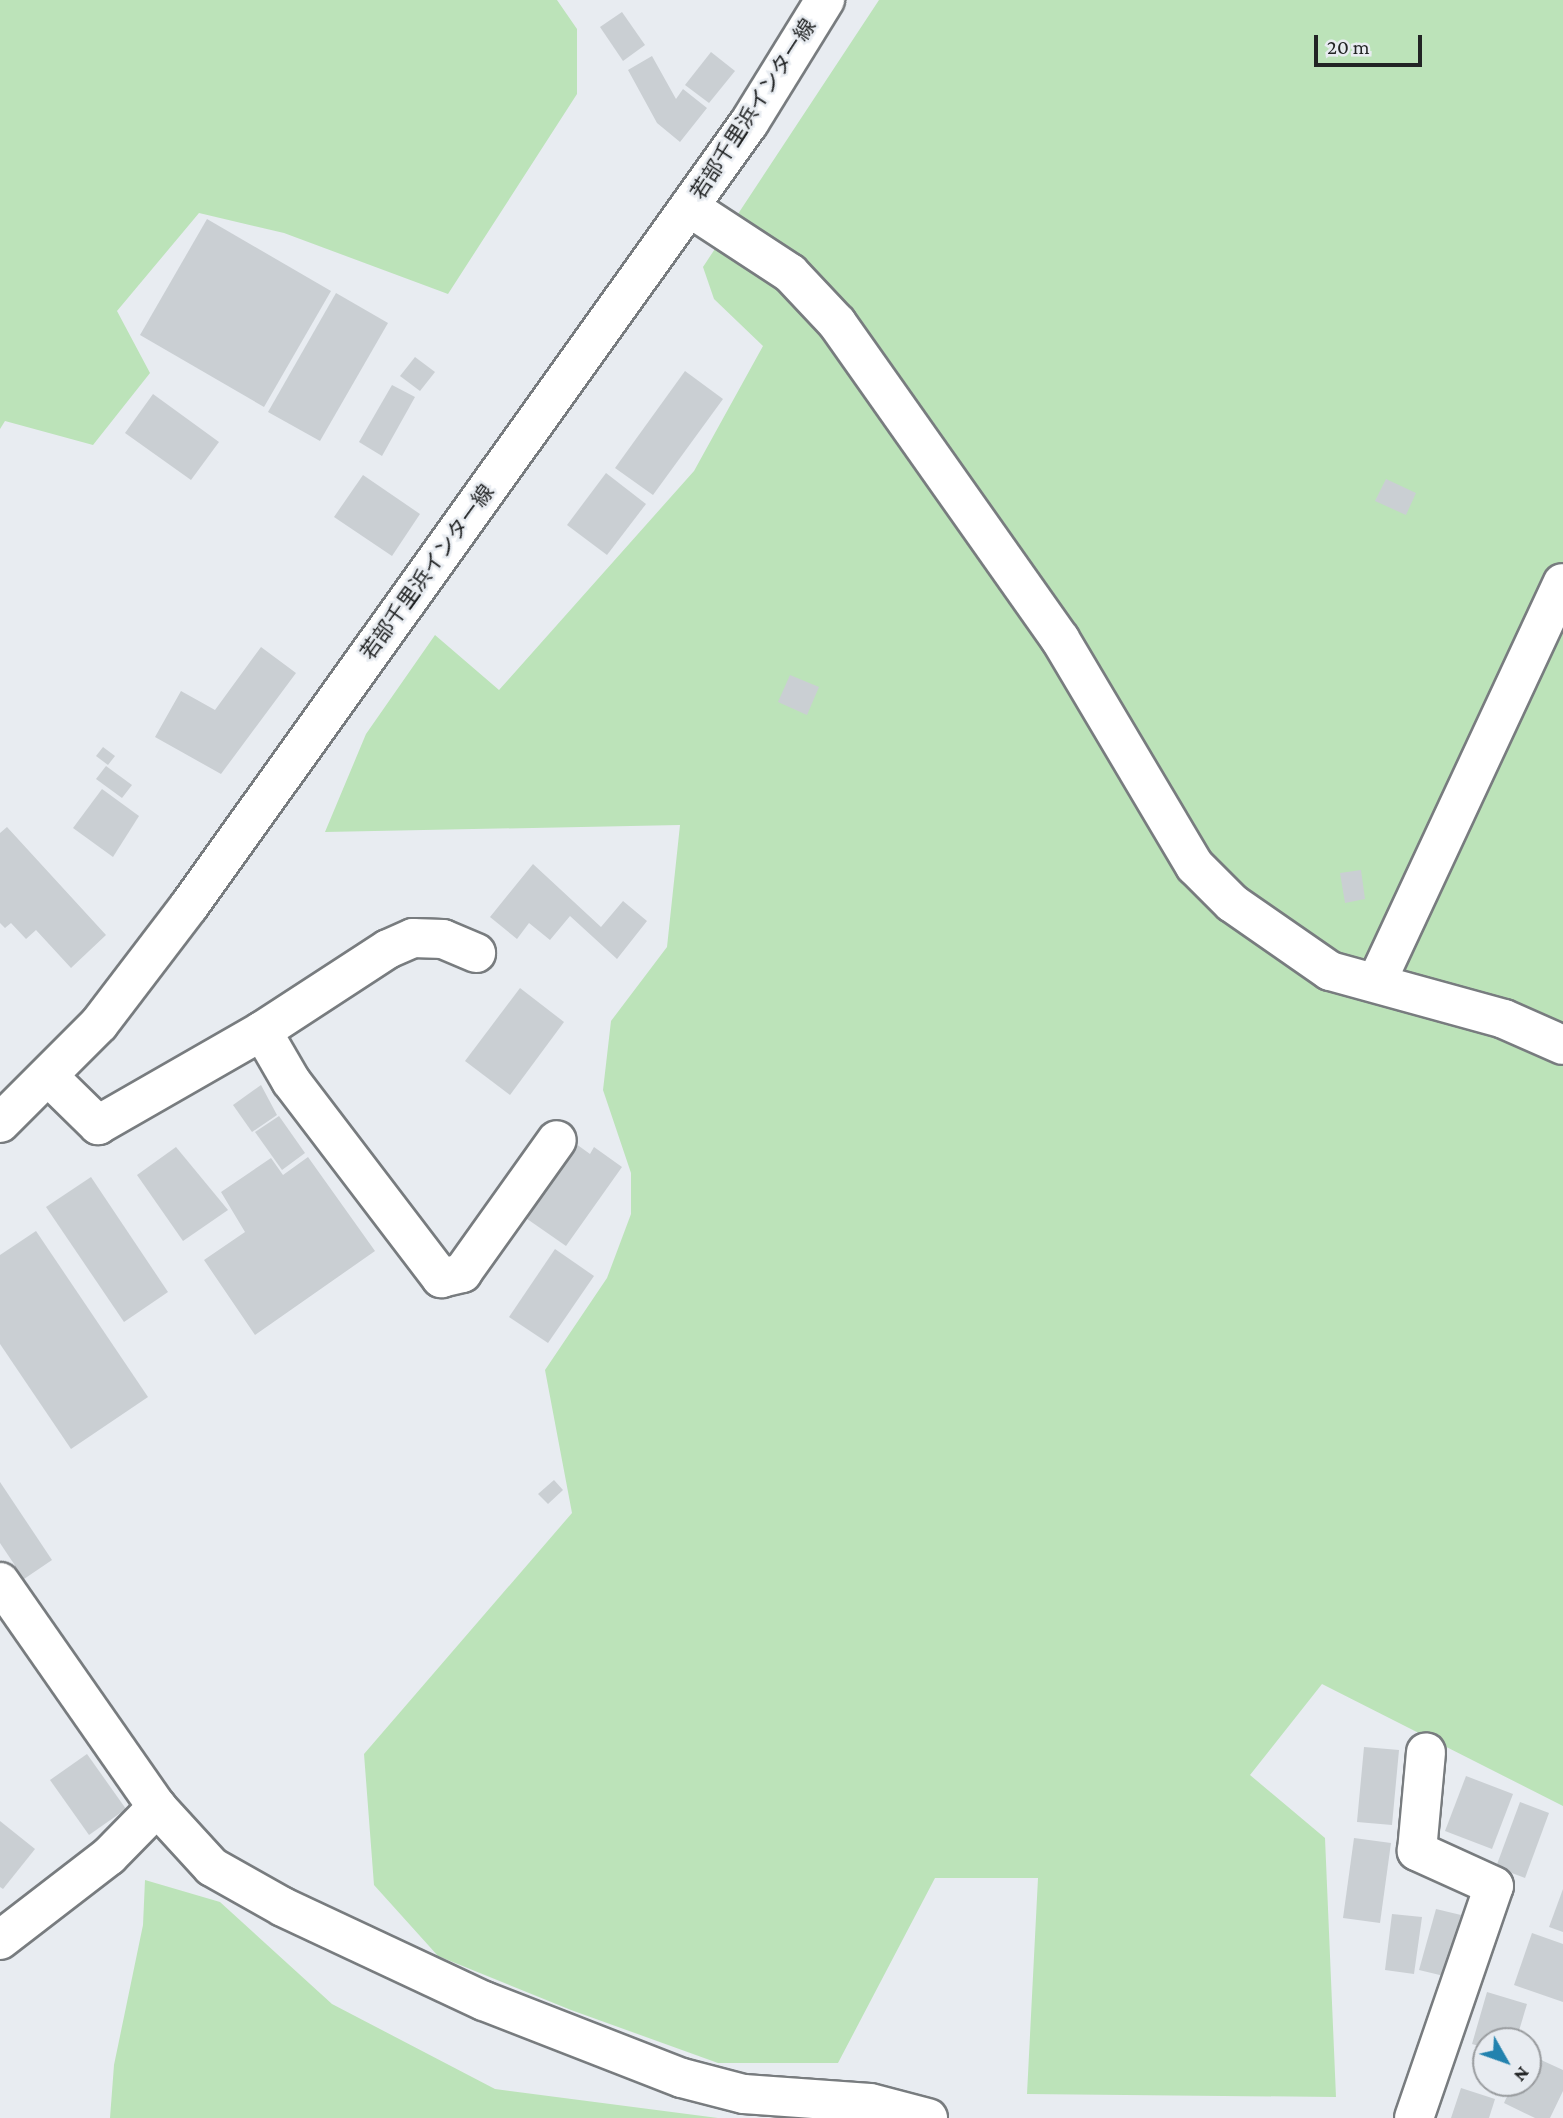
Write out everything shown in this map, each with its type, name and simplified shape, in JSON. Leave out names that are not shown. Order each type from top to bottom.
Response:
[{"type":"street","name":"若部千里浜インター線","points":[[0,1123],[49,1077],[99,1024],[189,906],[749,123],[825,0]]},
{"type":"street","points":[[689,207],[790,273],[837,323],[1060,639],[1195,866],[1232,903],[1287,944],[1330,971],[1377,981],[1504,1018],[1563,1045]]},
{"type":"street","points":[[1377,981],[1563,583]]},
{"type":"street","points":[[49,1077],[98,1125],[262,1031],[388,949],[413,938],[443,939],[476,953]]},
{"type":"street","points":[[262,1031],[291,1081],[441,1278],[462,1273],[557,1140]]},
{"type":"street","points":[[0,1582],[157,1807],[212,1867],[283,1907],[484,2001],[682,2078],[744,2094],[870,2103],[928,2118]]},
{"type":"street","points":[[1414,2118],[1494,1886],[1418,1851],[1426,1752]]},
{"type":"street","points":[[0,1940],[109,1856],[157,1807]]},
{"type":"green space","points":[[0,0],[557,0],[577,29],[577,94],[448,294],[284,233],[199,213],[117,311],[150,373],[93,445],[5,421],[0,429]]},
{"type":"green space","points":[[879,0],[1563,0],[1563,1806],[1322,1684],[1250,1775],[1325,1838],[1336,2097],[1027,2094],[1038,1878],[935,1878],[838,2063],[718,2063],[571,2010],[438,1956],[374,1885],[364,1754],[572,1513],[545,1370],[607,1278],[631,1214],[631,1173],[603,1090],[611,1021],[667,947],[680,825],[325,832],[366,734],[435,635],[499,690],[694,471],[763,346],[714,299],[703,267]]},
{"type":"green space","points":[[145,1880],[220,1902],[332,2004],[495,2089],[718,2118],[110,2118],[114,2065],[143,1925]]},
{"type":"building","points":[[622,12],[645,45],[623,61],[600,27]]},
{"type":"building","points":[[711,52],[735,71],[709,103],[685,85]]},
{"type":"building","points":[[652,56],[676,99],[683,89],[707,108],[680,142],[657,123],[628,70]]},
{"type":"building","points":[[207,219],[331,291],[264,407],[140,335]]},
{"type":"building","points":[[336,293],[388,323],[320,441],[268,412]]},
{"type":"building","points":[[415,357],[435,372],[420,391],[400,376]]},
{"type":"building","points":[[685,371],[723,399],[653,495],[615,468]]},
{"type":"building","points":[[392,385],[415,397],[382,456],[359,442]]},
{"type":"building","points":[[153,394],[219,442],[191,480],[125,433]]},
{"type":"building","points":[[606,473],[646,504],[607,555],[567,525]]},
{"type":"building","points":[[363,475],[420,514],[392,556],[334,517]]},
{"type":"building","points":[[1386,479],[1416,493],[1406,515],[1375,501]]},
{"type":"building","points":[[261,647],[296,673],[221,774],[155,737],[181,691],[215,710]]},
{"type":"building","points":[[790,675],[819,687],[807,715],[778,702]]},
{"type":"building","points":[[103,747],[115,756],[108,765],[96,756]]},
{"type":"building","points":[[106,766],[132,785],[122,798],[96,779]]},
{"type":"building","points":[[102,789],[139,816],[113,857],[73,828]]},
{"type":"building","points":[[7,827],[106,935],[71,968],[36,930],[26,939],[11,923],[5,928],[0,923],[0,833]]},
{"type":"building","points":[[533,864],[601,927],[623,901],[647,921],[617,959],[570,916],[550,940],[529,923],[517,939],[490,917]]},
{"type":"building","points":[[1361,870],[1365,899],[1345,903],[1340,873]]},
{"type":"building","points":[[520,988],[564,1022],[510,1095],[465,1061]]},
{"type":"building","points":[[261,1085],[277,1115],[252,1132],[233,1105]]},
{"type":"building","points":[[279,1116],[305,1153],[282,1170],[255,1132]]},
{"type":"building","points":[[572,1141],[590,1154],[594,1147],[622,1167],[566,1246],[520,1214]]},
{"type":"building","points":[[176,1147],[228,1210],[183,1241],[137,1175]]},
{"type":"building","points":[[308,1157],[375,1251],[255,1335],[204,1260],[245,1232],[221,1192],[271,1158],[283,1175]]},
{"type":"building","points":[[91,1177],[168,1292],[124,1322],[46,1207]]},
{"type":"building","points":[[36,1231],[148,1397],[71,1449],[0,1344],[0,1255]]},
{"type":"building","points":[[555,1249],[594,1276],[548,1343],[509,1317]]},
{"type":"building","points":[[554,1480],[563,1490],[548,1504],[538,1494]]},
{"type":"building","points":[[0,1482],[52,1560],[24,1579],[0,1543]]},
{"type":"building","points":[[1364,1747],[1399,1750],[1392,1825],[1357,1822]]},
{"type":"building","points":[[87,1754],[126,1809],[89,1835],[50,1780]]},
{"type":"building","points":[[1466,1776],[1513,1794],[1492,1849],[1445,1831]]},
{"type":"building","points":[[1520,1802],[1549,1813],[1525,1878],[1496,1867]]},
{"type":"building","points":[[0,1821],[35,1849],[3,1889],[0,1887]]},
{"type":"building","points":[[1354,1838],[1391,1843],[1380,1923],[1343,1918]]},
{"type":"building","points":[[1563,1889],[1563,1932],[1549,1927]]},
{"type":"building","points":[[1436,1909],[1461,1915],[1444,1976],[1419,1970]]},
{"type":"building","points":[[1392,1914],[1422,1917],[1414,1974],[1385,1970]]},
{"type":"building","points":[[1532,1933],[1563,1944],[1563,2002],[1514,1985]]},
{"type":"building","points":[[1487,1992],[1527,2004],[1520,2027],[1477,2027]]},
{"type":"building","points":[[1542,2060],[1563,2070],[1563,2091],[1550,2118],[1535,2118],[1504,2103],[1507,2097],[1542,2097]]},
{"type":"building","points":[[1461,2088],[1472,2092],[1472,2097],[1495,2099],[1489,2118],[1451,2118]]}]
